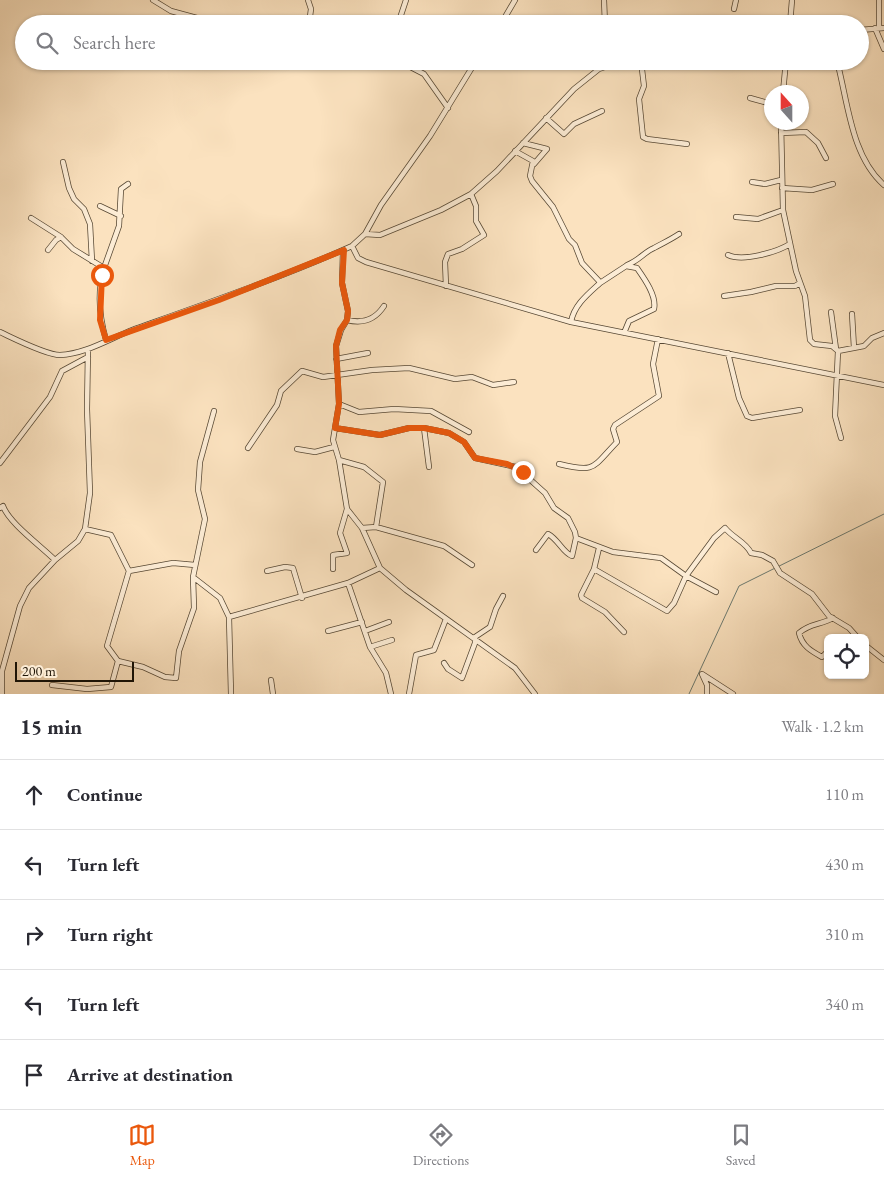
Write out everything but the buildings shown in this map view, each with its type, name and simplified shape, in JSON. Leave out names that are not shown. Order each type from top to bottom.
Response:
[{"type":"street","points":[[153,0],[171,11],[186,15]]},
{"type":"street","points":[[308,0],[311,8],[310,15]]},
{"type":"street","points":[[401,15],[406,0]]},
{"type":"street","points":[[506,15],[515,0]]},
{"type":"street","points":[[604,0],[605,15]]},
{"type":"street","points":[[734,9],[736,0]]},
{"type":"street","points":[[791,15],[792,0]]},
{"type":"street","points":[[878,0],[879,28],[884,49]]},
{"type":"street","points":[[416,70],[424,74],[448,108]]},
{"type":"street","points":[[0,332],[28,345],[59,355],[88,349],[106,340],[219,300],[352,246],[364,234],[381,205],[448,108],[471,70]]},
{"type":"street","points":[[364,234],[380,235],[442,210],[471,194],[582,83],[600,70]]},
{"type":"street","points":[[642,70],[644,86],[639,99],[643,137],[647,140],[687,144]]},
{"type":"street","points":[[784,85],[785,70]]},
{"type":"street","points":[[840,70],[859,148],[872,174],[884,185]]},
{"type":"street","points":[[750,98],[764,102]]},
{"type":"street","points":[[546,118],[564,134],[574,124],[602,111]]},
{"type":"street","points":[[781,130],[783,210],[790,244],[805,296],[810,340],[814,344],[837,350],[864,346],[872,338],[884,333]]},
{"type":"street","points":[[781,133],[806,132],[818,143],[826,158]]},
{"type":"street","points":[[523,143],[547,149],[534,164],[530,176],[532,182],[553,207],[569,239],[575,245],[582,263],[600,283]]},
{"type":"street","points":[[515,151],[531,159],[534,164]]},
{"type":"street","points":[[63,162],[69,188],[74,199],[84,209],[90,224],[92,261]]},
{"type":"street","points":[[752,182],[765,184],[781,180]]},
{"type":"street","points":[[106,340],[100,320],[100,298],[104,268],[121,216],[121,189],[128,184]]},
{"type":"street","points":[[782,188],[812,190],[833,184]]},
{"type":"street","points":[[446,286],[445,262],[448,254],[484,235],[476,221],[476,206],[471,194]]},
{"type":"street","points":[[100,206],[121,216]]},
{"type":"street","points":[[736,216],[758,219],[783,210]]},
{"type":"street","points":[[31,218],[61,237],[73,250],[104,268]]},
{"type":"street","points":[[571,322],[584,297],[600,283],[626,266],[640,260],[652,248],[666,244],[678,234]]},
{"type":"street","points":[[48,250],[61,237]]},
{"type":"street","points":[[728,255],[736,258],[762,255],[790,244]]},
{"type":"street","points":[[352,246],[358,258],[366,262],[571,322],[884,385]]},
{"type":"street","points":[[333,569],[333,555],[347,553],[340,533],[347,509],[339,460],[334,447],[339,404],[336,376],[336,346],[340,330],[347,320],[348,311],[342,283],[344,250]]},
{"type":"street","points":[[624,333],[625,325],[629,321],[654,309],[655,304],[637,268],[626,266]]},
{"type":"street","points":[[724,296],[776,286],[795,286],[800,283]]},
{"type":"street","points":[[347,320],[362,322],[370,319],[380,314],[384,306]]},
{"type":"street","points":[[831,312],[837,350],[835,416],[841,438]]},
{"type":"street","points":[[852,314],[854,348]]},
{"type":"street","points":[[559,464],[583,470],[592,468],[617,442],[613,429],[615,425],[659,396],[653,364],[658,339]]},
{"type":"street","points":[[2,694],[2,671],[20,606],[29,588],[55,560],[78,541],[86,529],[90,493],[88,349]]},
{"type":"street","points":[[336,359],[368,352]]},
{"type":"street","points":[[728,353],[739,398],[747,416],[752,418],[800,410]]},
{"type":"street","points":[[0,464],[50,397],[62,371],[88,357]]},
{"type":"street","points":[[248,448],[277,405],[281,391],[296,374],[302,371],[320,377],[372,370],[409,368],[455,379],[472,377],[493,385],[514,382]]},
{"type":"street","points":[[339,404],[359,412],[394,409],[430,411],[469,432]]},
{"type":"street","points":[[86,529],[111,535],[129,571],[107,646],[118,661],[143,667],[165,677],[176,678],[179,651],[194,608],[193,577],[204,519],[198,490],[200,462],[214,411]]},
{"type":"street","points":[[335,428],[380,435],[409,428],[424,428],[458,437],[464,442],[475,458],[507,464],[523,472],[546,492],[554,508],[568,518],[576,538],[572,556],[548,534],[536,550]]},
{"type":"street","points":[[424,428],[429,467]]},
{"type":"street","points":[[297,449],[315,452],[334,447]]},
{"type":"street","points":[[339,460],[364,466],[383,482],[376,527]]},
{"type":"street","points":[[1,506],[15,524],[55,560]]},
{"type":"street","points":[[347,509],[362,528],[380,568],[406,590],[515,668],[535,694]]},
{"type":"street","points":[[362,528],[376,527],[444,546],[472,566]]},
{"type":"street","points":[[594,568],[667,611],[678,595],[686,576],[714,538],[725,528],[732,537],[748,547],[751,553],[762,555],[773,561],[792,582],[812,594],[833,618],[849,628],[854,634]]},
{"type":"street","points":[[576,538],[613,552],[661,558],[686,576],[716,592]]},
{"type":"street","points":[[599,548],[594,568],[581,595],[582,598],[605,612],[624,632]]},
{"type":"street","points":[[129,571],[174,563],[195,564]]},
{"type":"street","points":[[267,570],[284,567],[293,568],[302,598]]},
{"type":"street","points":[[229,617],[302,598],[348,583],[380,568]]},
{"type":"street","points":[[193,577],[220,598],[229,617],[230,694]]},
{"type":"street","points":[[348,583],[370,647],[386,673],[391,694]]},
{"type":"street","points":[[444,663],[448,669],[462,678],[475,636],[490,627],[496,609],[504,596]]},
{"type":"street","points":[[824,655],[822,657],[810,651],[800,641],[799,633],[807,625],[833,618]]},
{"type":"street","points":[[409,694],[416,656],[434,650],[446,619]]},
{"type":"street","points":[[328,631],[362,622]]},
{"type":"street","points":[[365,631],[389,622]]},
{"type":"street","points":[[370,647],[392,640]]},
{"type":"street","points":[[869,648],[884,660]]},
{"type":"street","points":[[112,694],[118,661]]},
{"type":"street","points":[[707,694],[707,685],[702,674],[733,694]]},
{"type":"street","points":[[271,680],[273,694]]},
{"type":"street","points":[[52,685],[87,689],[112,687]]},
{"type":"waterway","points":[[689,694],[739,586],[884,514]]},
{"type":"route","points":[[102,275],[100,320],[106,340],[219,300],[344,250],[342,283],[348,311],[347,320],[340,330],[336,346],[336,376],[339,404],[335,428],[380,435],[409,428],[424,428],[449,433],[464,442],[468,451],[475,458],[507,464],[523,472]]}]
